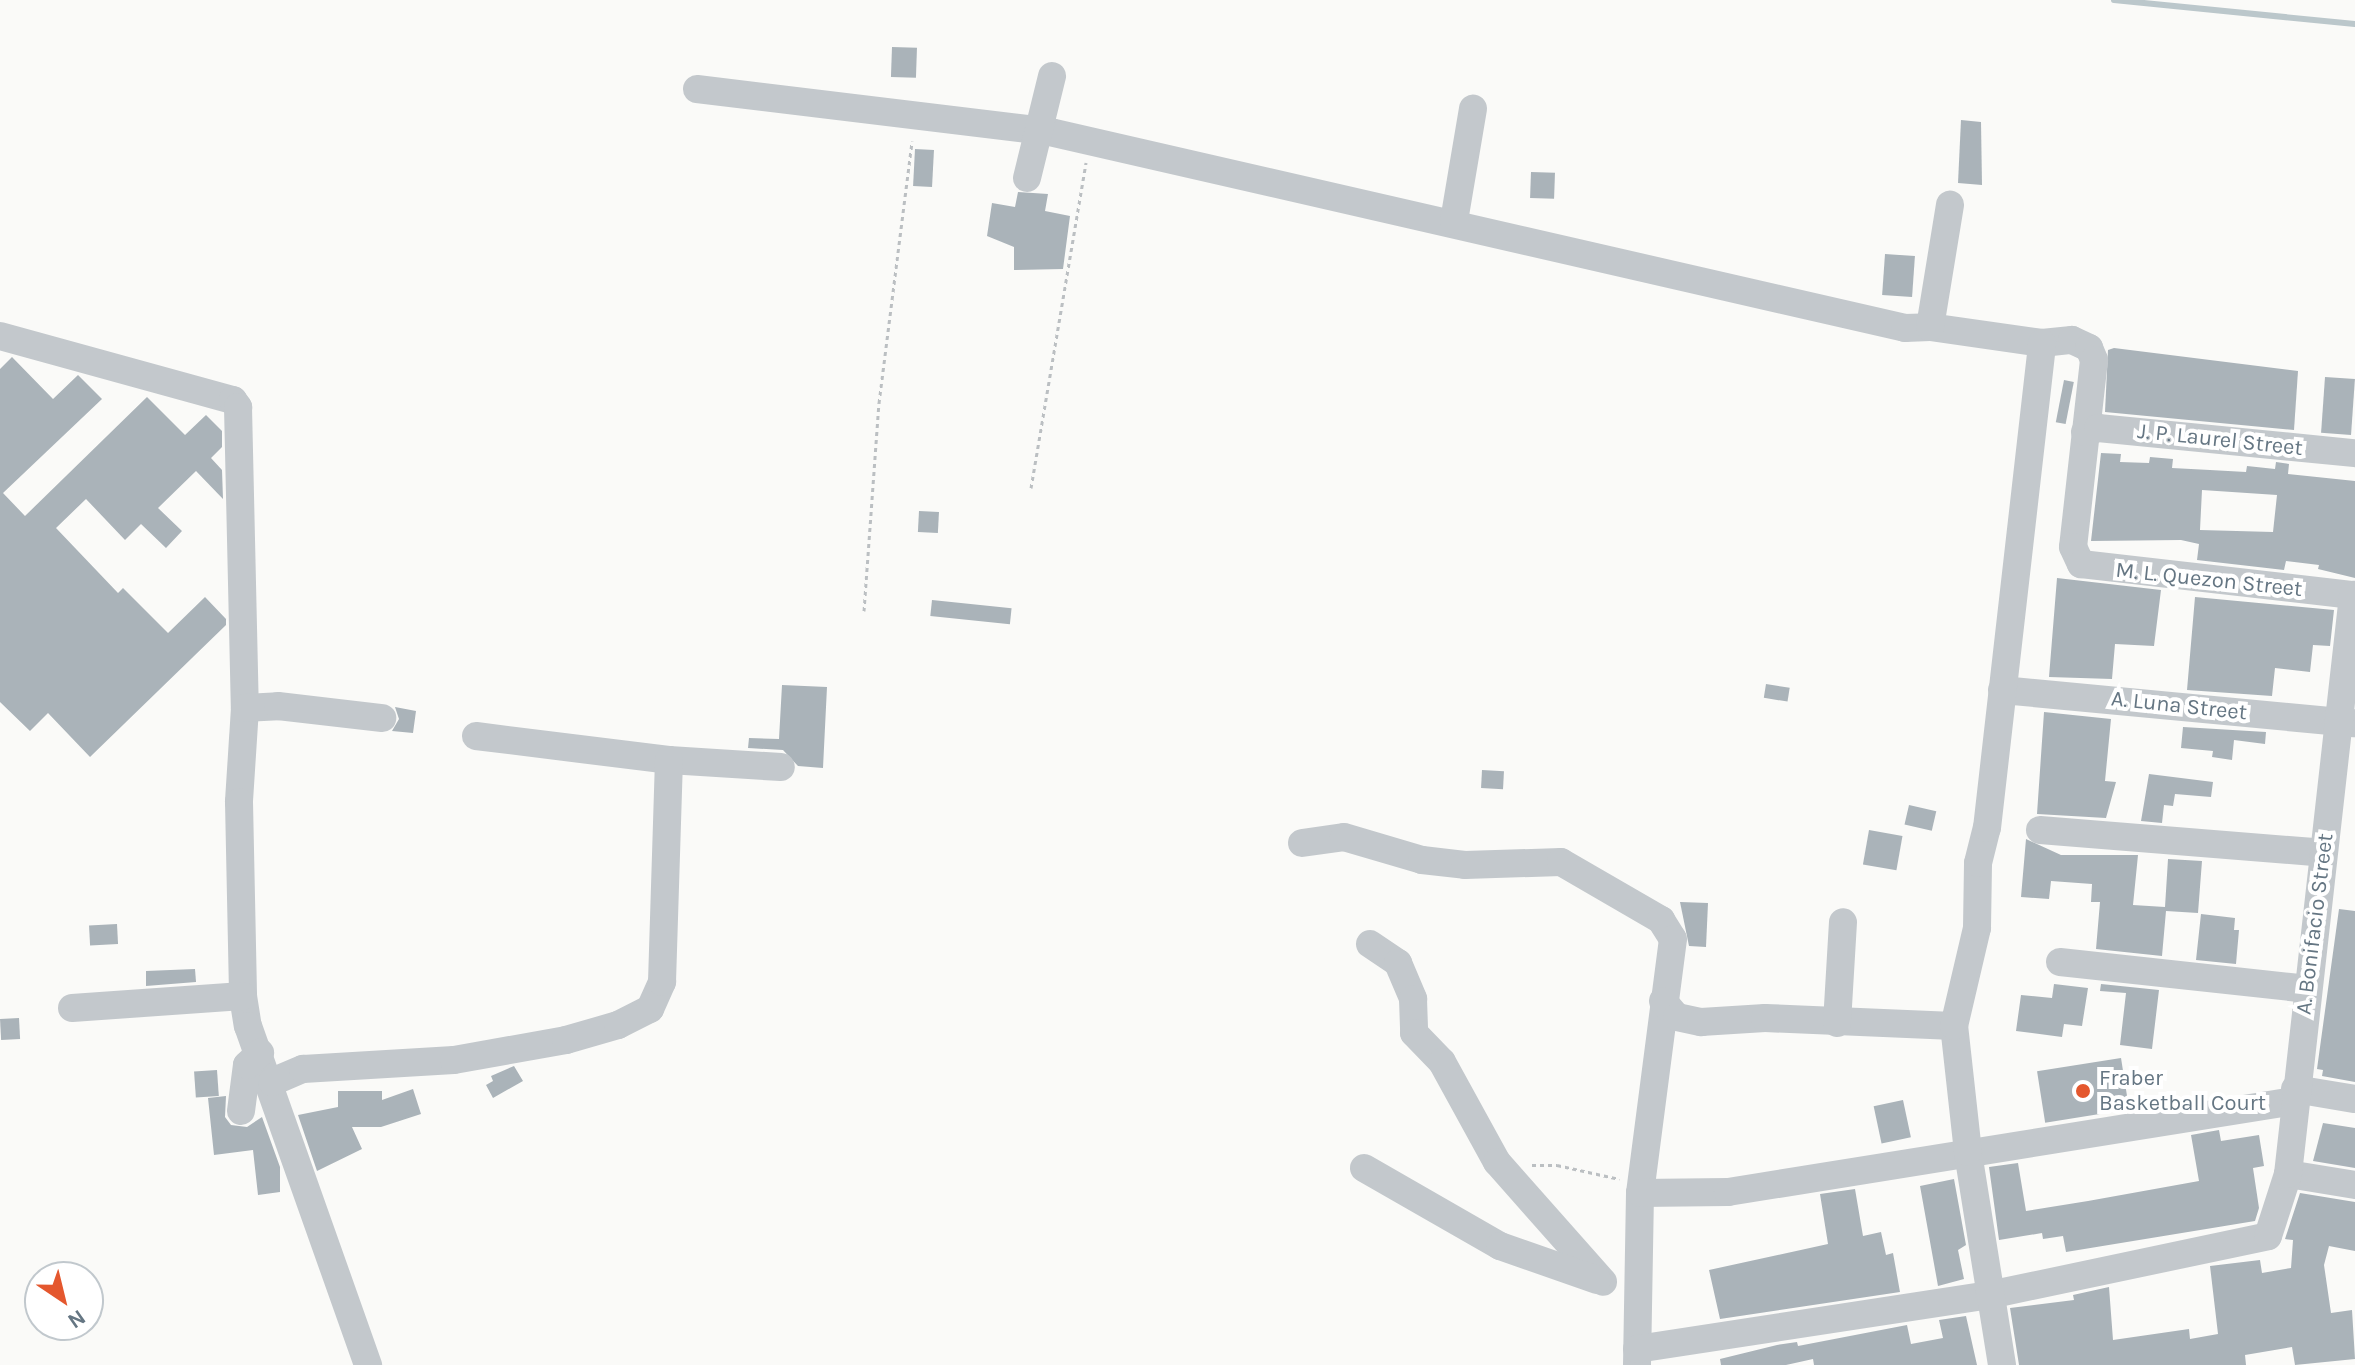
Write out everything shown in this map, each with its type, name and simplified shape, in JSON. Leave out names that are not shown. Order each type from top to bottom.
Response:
[{"type":"street","points":[[1027,178],[1035,130],[1052,76]]},
{"type":"street","points":[[697,89],[1035,130],[1090,140],[1454,221],[1905,328],[1930,327],[2042,343],[2072,340],[2092,352],[2085,432]]},
{"type":"street","points":[[1454,221],[1473,109]]},
{"type":"street","points":[[1930,327],[1950,205]]},
{"type":"street","points":[[0,336],[233,400],[238,407],[245,708],[239,802],[243,996],[368,1365]]},
{"type":"street","points":[[2002,1365],[1968,1152],[1954,1026],[1977,928],[1978,863],[1987,828],[2042,343]]},
{"type":"street","name":"J. P. Laurel Street","points":[[2085,432],[2098,428],[2355,453]]},
{"type":"street","name":"M. L. Quezon Street","points":[[2085,432],[2073,547],[2081,564],[2354,595]]},
{"type":"street","name":"A. Bonifacio Street","points":[[1989,1295],[2256,1241],[2274,1229],[2288,1174],[2323,853],[2347,723],[2354,595]]},
{"type":"street","name":"A. Luna Street","points":[[2002,690],[2347,723]]},
{"type":"street","points":[[245,708],[278,706],[382,718]]},
{"type":"street","points":[[476,736],[669,760],[781,767]]},
{"type":"street","points":[[272,1082],[303,1069],[454,1060],[566,1040],[618,1025],[650,1009],[662,982],[669,760]]},
{"type":"street","points":[[2040,830],[2323,853]]},
{"type":"street","points":[[1302,843],[1354,838],[1422,860],[1465,865],[1561,862],[1661,920],[1673,939],[1640,1193],[1637,1357],[1989,1295]]},
{"type":"street","points":[[1837,1023],[1843,922]]},
{"type":"street","points":[[1370,944],[1398,963],[1413,999],[1414,1033],[1442,1062],[1497,1162],[1603,1282]]},
{"type":"street","points":[[2060,962],[2307,989]]},
{"type":"street","points":[[72,1008],[243,996]]},
{"type":"street","points":[[1663,1001],[1677,1017],[1701,1022],[1765,1018],[1954,1026]]},
{"type":"street","points":[[241,1111],[247,1065],[260,1053]]},
{"type":"street","points":[[1640,1193],[1728,1192],[2295,1095],[2355,1099]]},
{"type":"street","points":[[1364,1168],[1500,1246],[1603,1282],[1639,1304]]},
{"type":"street","points":[[2288,1174],[2355,1185]]},
{"type":"path","points":[[864,611],[879,403],[915,117]]},
{"type":"path","points":[[1031,488],[1090,140]]},
{"type":"path","points":[[1497,1162],[1597,1171],[1640,1193]]},
{"type":"building","points":[[892,47],[917,48],[916,78],[891,77]]},
{"type":"building","points":[[1961,120],[1981,122],[1982,185],[1958,183]]},
{"type":"building","points":[[915,149],[934,150],[932,187],[913,186]]},
{"type":"building","points":[[1531,172],[1555,173],[1554,199],[1530,198]]},
{"type":"building","points":[[1018,192],[1048,194],[1045,211],[1070,216],[1063,269],[1014,270],[1014,247],[987,236],[992,203],[1015,207]]},
{"type":"building","points":[[1885,254],[1915,256],[1912,297],[1882,295]]},
{"type":"building","points":[[2114,348],[2298,371],[2294,430],[2105,412],[2108,350]]},
{"type":"building","points":[[12,357],[53,399],[78,375],[102,399],[3,493],[25,516],[147,397],[185,435],[206,415],[222,431],[222,447],[211,458],[222,470],[223,499],[196,471],[158,508],[182,531],[166,548],[141,524],[125,540],[86,499],[56,528],[118,593],[123,588],[168,633],[205,597],[226,619],[226,625],[90,757],[48,713],[30,731],[0,702],[0,369]]},
{"type":"building","points":[[2325,377],[2355,379],[2351,435],[2321,433]]},
{"type":"building","points":[[2064,380],[2074,382],[2066,424],[2056,422]]},
{"type":"building","points":[[2101,453],[2121,454],[2120,462],[2149,463],[2150,457],[2173,459],[2172,468],[2246,472],[2247,466],[2275,469],[2276,462],[2289,464],[2288,474],[2355,481],[2355,578],[2318,569],[2319,565],[2286,561],[2284,570],[2197,560],[2199,544],[2181,540],[2091,541]],"holes":[[[2202,490],[2277,495],[2273,532],[2200,530]]]},
{"type":"building","points":[[919,511],[939,512],[938,533],[918,532]]},
{"type":"building","points":[[2057,578],[2161,590],[2154,646],[2115,644],[2112,679],[2049,677]]},
{"type":"building","points":[[2195,597],[2334,610],[2330,646],[2313,645],[2310,672],[2275,668],[2272,696],[2187,690]]},
{"type":"building","points":[[932,600],[1012,608],[1010,624],[930,616]]},
{"type":"building","points":[[1766,684],[1790,688],[1788,702],[1764,698]]},
{"type":"building","points":[[782,685],[827,687],[823,768],[798,766],[783,750],[748,748],[749,738],[779,739]]},
{"type":"building","points":[[395,707],[416,711],[413,733],[392,731],[399,719]]},
{"type":"building","points":[[2044,712],[2111,719],[2105,781],[2116,782],[2106,818],[2037,814]]},
{"type":"building","points":[[2183,727],[2266,732],[2265,744],[2234,740],[2232,760],[2212,757],[2213,751],[2181,748]]},
{"type":"building","points":[[1482,770],[1504,771],[1503,789],[1481,788]]},
{"type":"building","points":[[2149,774],[2213,782],[2211,797],[2175,794],[2173,806],[2164,805],[2162,823],[2141,821]]},
{"type":"building","points":[[1909,805],[1936,811],[1932,831],[1905,824]]},
{"type":"building","points":[[1869,830],[1902,836],[1896,870],[1863,864]]},
{"type":"building","points":[[2026,839],[2061,855],[2138,855],[2133,905],[2165,907],[2168,859],[2202,861],[2198,913],[2166,911],[2162,956],[2096,949],[2100,902],[2091,902],[2092,884],[2051,881],[2049,899],[2021,897]]},
{"type":"building","points":[[1680,902],[1708,903],[1706,947],[1689,946]]},
{"type":"building","points":[[2339,909],[2355,911],[2355,1082],[2322,1076],[2323,1070],[2317,1069]]},
{"type":"building","points":[[2201,914],[2235,918],[2234,930],[2239,930],[2236,964],[2196,960]]},
{"type":"building","points":[[117,924],[118,944],[90,945],[89,925]]},
{"type":"building","points":[[195,969],[196,982],[146,986],[146,971]]},
{"type":"building","points":[[2054,984],[2088,988],[2082,1026],[2064,1024],[2062,1037],[2016,1031],[2021,995],[2052,998]]},
{"type":"building","points":[[2101,984],[2159,990],[2152,1049],[2120,1045],[2126,993],[2100,991]]},
{"type":"building","points":[[19,1018],[20,1039],[1,1040],[0,1019]]},
{"type":"building","name":"Fraber Basketball Court","points":[[2121,1058],[2129,1109],[2045,1123],[2037,1071]]},
{"type":"building","points":[[514,1066],[523,1081],[493,1098],[486,1085],[493,1081],[491,1076]]},
{"type":"building","points":[[217,1070],[219,1096],[196,1098],[194,1072]]},
{"type":"building","points":[[413,1089],[421,1114],[381,1127],[352,1127],[362,1149],[317,1171],[298,1115],[338,1107],[338,1091],[382,1091],[382,1100]]},
{"type":"building","points":[[226,1096],[225,1117],[231,1125],[247,1127],[262,1117],[280,1167],[280,1192],[258,1195],[253,1150],[214,1155],[208,1098]]},
{"type":"building","points":[[1903,1100],[1911,1137],[1882,1143],[1874,1106]]},
{"type":"building","points":[[2323,1123],[2355,1128],[2355,1168],[2313,1161]]},
{"type":"building","points":[[2219,1130],[2221,1141],[2259,1135],[2264,1166],[2253,1168],[2259,1208],[2255,1221],[2066,1252],[2063,1236],[2043,1239],[2042,1233],[1999,1240],[1989,1167],[2018,1163],[2026,1211],[2199,1181],[2191,1135]]},
{"type":"building","points":[[1954,1179],[1966,1245],[1958,1250],[1964,1279],[1938,1286],[1920,1186]]},
{"type":"building","points":[[1855,1189],[1863,1236],[1881,1232],[1886,1255],[1893,1253],[1900,1292],[1720,1319],[1709,1270],[1828,1244],[1820,1194]]},
{"type":"building","points":[[2300,1193],[2355,1202],[2355,1251],[2329,1246],[2324,1265],[2331,1313],[2352,1310],[2355,1359],[2295,1365],[2292,1347],[2245,1355],[2246,1365],[2019,1365],[2010,1308],[2074,1300],[2073,1295],[2109,1287],[2113,1340],[2189,1329],[2190,1339],[2218,1334],[2210,1266],[2260,1260],[2262,1273],[2291,1268],[2293,1240],[2285,1239]]},
{"type":"building","points":[[1966,1316],[1977,1365],[1814,1365],[1813,1359],[1786,1365],[1721,1365],[1720,1359],[1777,1345],[1797,1342],[1798,1346],[1907,1325],[1911,1344],[1943,1338],[1939,1320]]},
{"type":"waterway","points":[[2114,0],[2355,24]]},
{"type":"place","name":"Fraber Basketball Court","points":[[2083,1091]]}]
